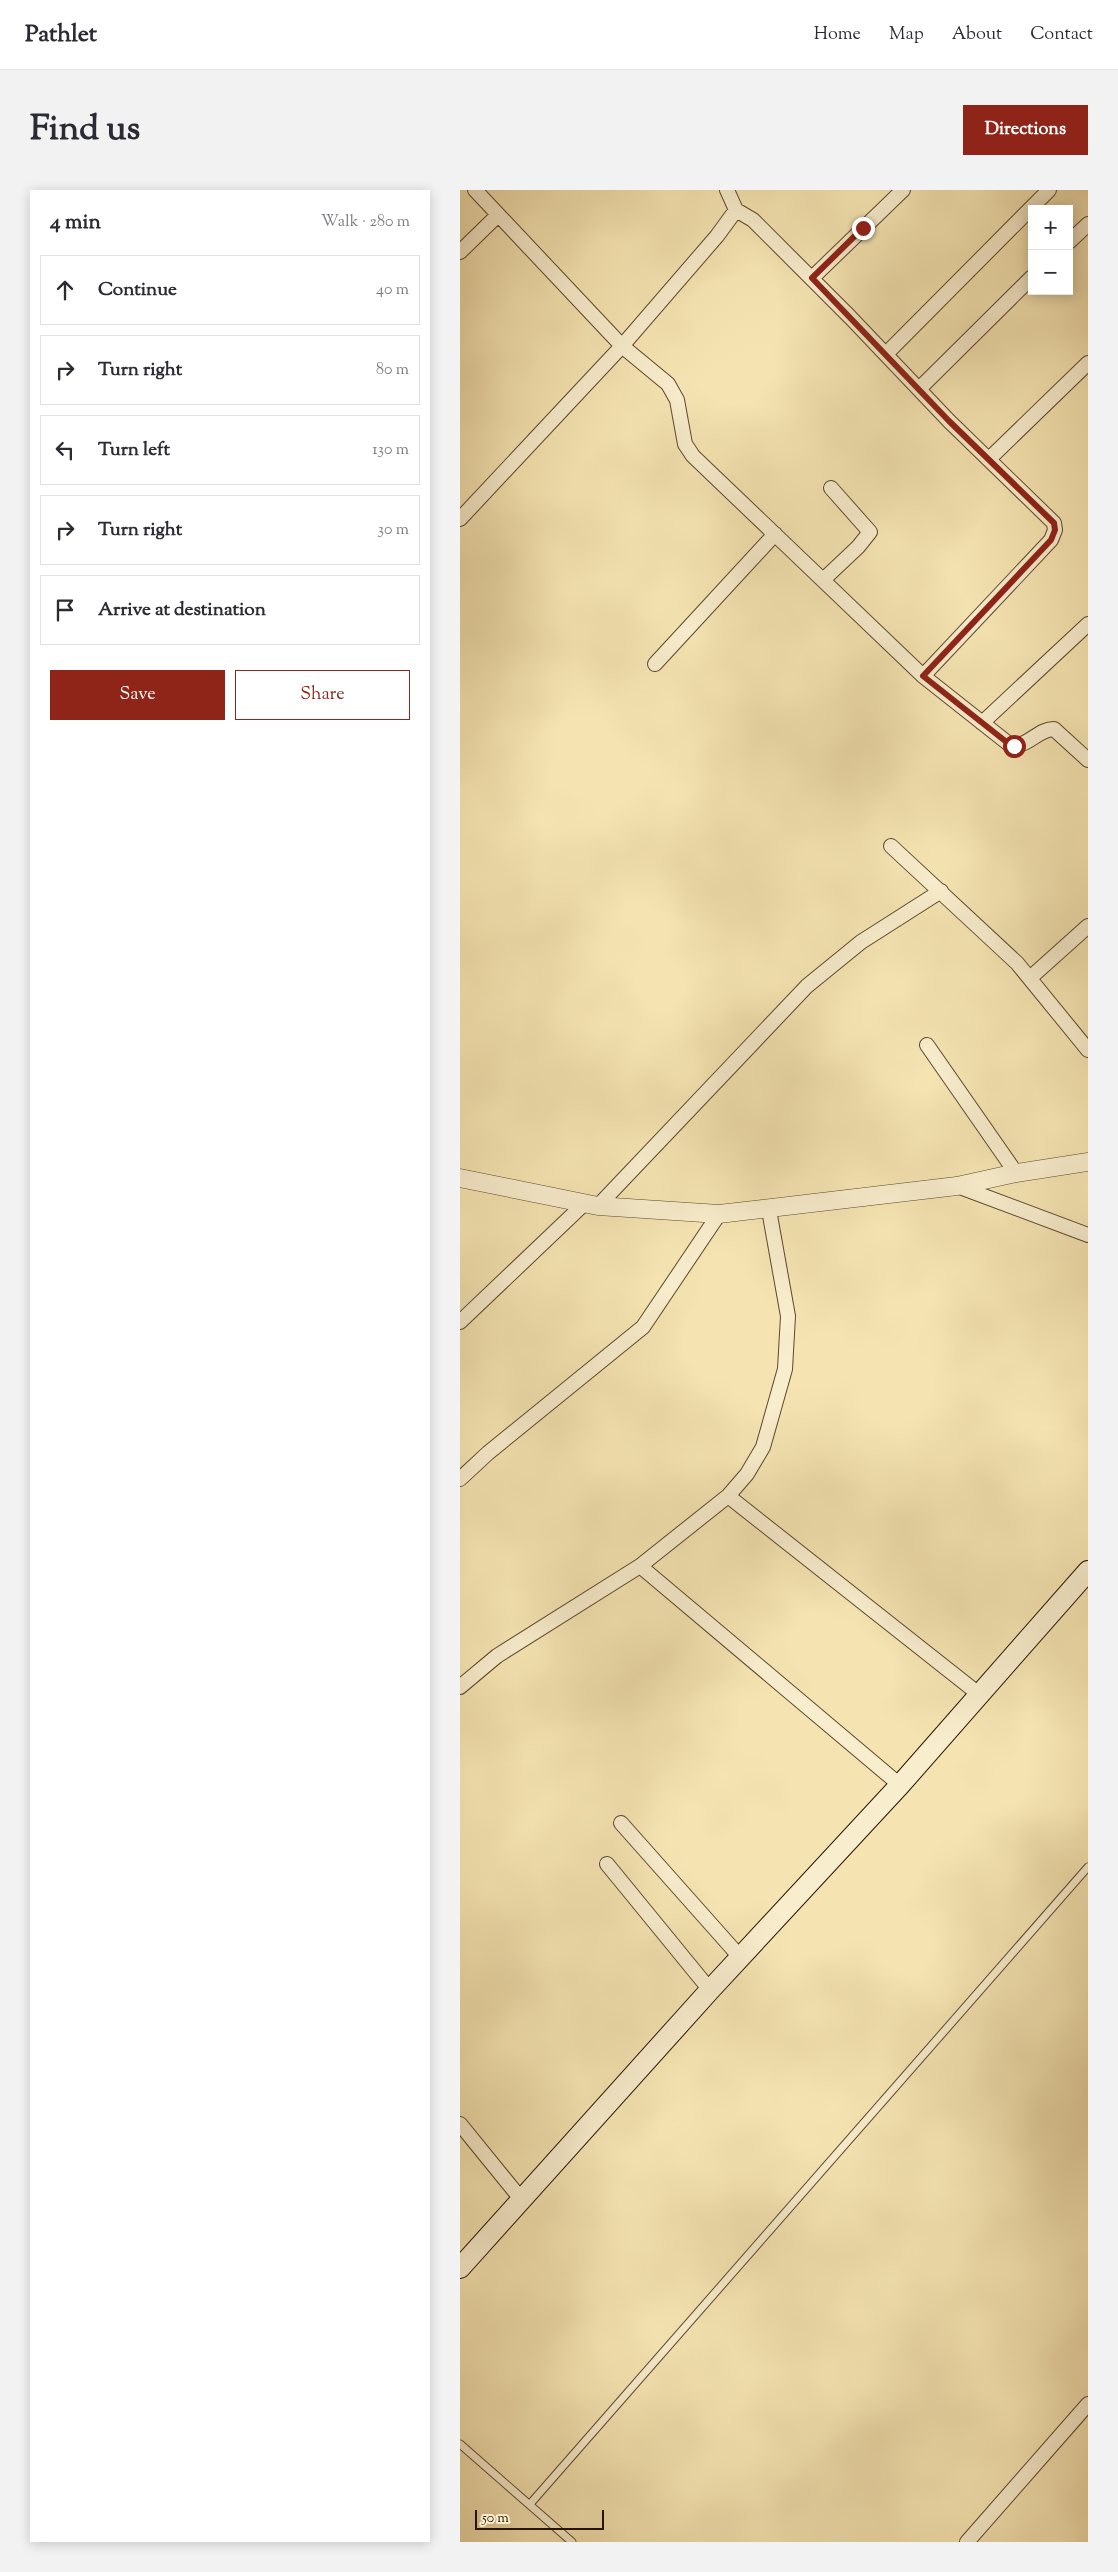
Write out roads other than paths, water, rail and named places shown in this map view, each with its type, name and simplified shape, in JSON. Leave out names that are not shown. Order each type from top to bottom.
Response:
[{"type":"main road","points":[[460,2268],[710,1990],[900,1785],[1088,1571]]},
{"type":"street","points":[[475,190],[622,346],[668,384],[677,400],[685,444],[693,456],[923,676],[1014,746],[1019,746],[1047,729],[1054,729],[1088,760]]},
{"type":"street","points":[[727,190],[736,210],[753,220],[812,278],[919,389],[1054,523],[1055,530],[1051,540],[923,676]]},
{"type":"street","points":[[812,278],[903,190]]},
{"type":"street","points":[[886,354],[1049,190]]},
{"type":"street","points":[[460,519],[622,346],[718,236],[736,210]]},
{"type":"street","points":[[460,252],[498,216]]},
{"type":"street","points":[[1073,238],[1088,224]]},
{"type":"street","points":[[919,389],[1028,281]]},
{"type":"street","points":[[989,459],[1088,363]]},
{"type":"street","points":[[823,580],[858,547],[870,532],[831,488]]},
{"type":"street","points":[[655,664],[775,534]]},
{"type":"street","points":[[982,723],[1088,624]]},
{"type":"street","points":[[891,846],[996,942],[1030,978],[1088,1050]]},
{"type":"street","points":[[460,1322],[592,1205],[807,986],[861,942],[941,892]]},
{"type":"street","points":[[1030,978],[1088,926]]},
{"type":"street","points":[[927,1044],[1016,1172]]},
{"type":"street","points":[[460,1178],[592,1205],[720,1214],[768,1210],[957,1186],[1016,1172],[1088,1162]]},
{"type":"street","points":[[957,1186],[1088,1235]]},
{"type":"street","points":[[460,1687],[497,1656],[640,1566],[728,1496],[747,1474],[763,1447],[785,1369],[788,1316],[768,1210]]},
{"type":"street","points":[[460,1479],[488,1453],[643,1327],[720,1214]]},
{"type":"street","points":[[728,1496],[980,1695]]},
{"type":"street","points":[[640,1566],[900,1785]]},
{"type":"street","points":[[621,1823],[740,1958]]},
{"type":"street","points":[[607,1864],[710,1990]]},
{"type":"street","points":[[460,2124],[521,2199]]},
{"type":"street","points":[[967,2542],[1088,2404]]},
{"type":"lane","points":[[530,2504],[1088,1867]]},
{"type":"lane","points":[[460,2444],[572,2542]]}]
